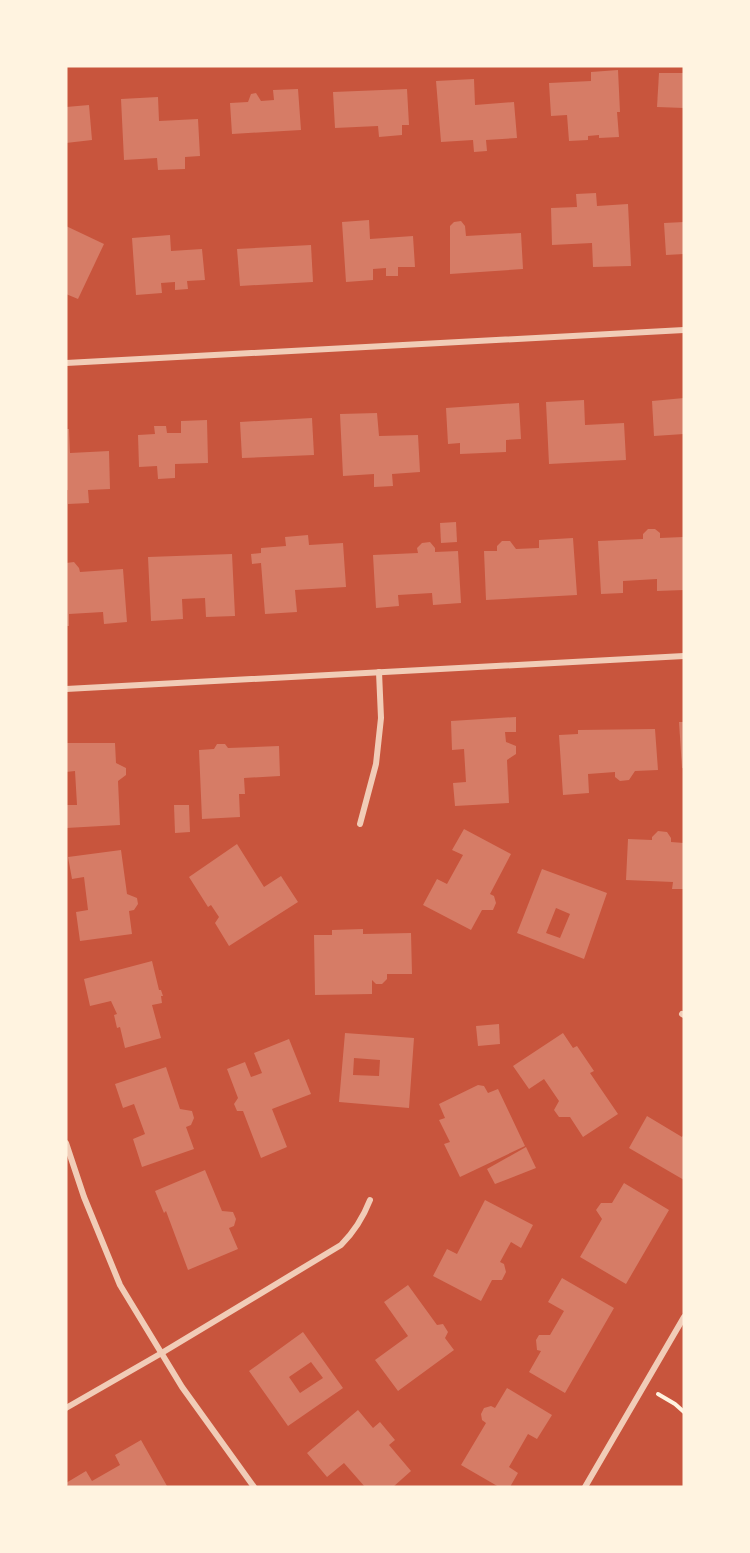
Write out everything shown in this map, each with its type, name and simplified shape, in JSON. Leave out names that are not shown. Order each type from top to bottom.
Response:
[{"type":"street","points":[[66,363],[684,330]]},
{"type":"street","points":[[66,689],[684,656]]},
{"type":"street","points":[[360,825],[376,764],[381,718],[379,672]]},
{"type":"street","points":[[66,1143],[84,1197],[120,1285],[160,1354],[254,1487]]},
{"type":"street","points":[[66,1408],[341,1245],[364,1217],[370,1200]]},
{"type":"street","points":[[585,1487],[684,1317]]},
{"type":"path","points":[[644,1387],[675,1404],[684,1412]]},
{"type":"building","points":[[618,70],[619,137],[599,138],[599,135],[588,136],[588,140],[569,141],[567,115],[551,116],[549,83],[591,81],[591,72]]},
{"type":"building","points":[[659,73],[684,73],[684,108],[657,107]]},
{"type":"building","points":[[474,79],[475,105],[514,102],[517,138],[486,140],[487,151],[474,152],[473,140],[441,142],[436,81]]},
{"type":"building","points":[[298,89],[301,130],[232,134],[230,103],[248,102],[251,94],[256,93],[261,101],[274,100],[273,90]]},
{"type":"building","points":[[407,89],[409,125],[402,125],[402,135],[379,137],[378,126],[335,128],[333,92]]},
{"type":"building","points":[[158,97],[159,121],[198,119],[200,156],[185,157],[185,169],[158,170],[157,158],[124,160],[121,99]]},
{"type":"building","points":[[89,105],[92,140],[66,143],[66,107]]},
{"type":"building","points":[[596,193],[597,206],[628,204],[631,266],[593,267],[592,243],[552,245],[551,208],[577,207],[576,194]]},
{"type":"building","points":[[369,220],[370,239],[413,236],[415,267],[398,267],[398,276],[386,276],[386,268],[373,269],[373,280],[346,282],[342,222]]},
{"type":"building","points":[[461,221],[465,226],[466,236],[521,233],[523,269],[450,274],[450,226],[454,222]]},
{"type":"building","points":[[684,222],[684,254],[666,255],[664,223]]},
{"type":"building","points":[[66,226],[104,244],[78,299],[66,294]]},
{"type":"building","points":[[170,235],[171,251],[202,249],[205,280],[187,281],[188,289],[175,290],[175,282],[161,283],[162,293],[136,295],[132,238]]},
{"type":"building","points":[[311,245],[313,282],[240,286],[237,249]]},
{"type":"building","points":[[684,398],[684,434],[654,436],[652,401]]},
{"type":"building","points":[[584,400],[585,425],[624,423],[626,460],[549,464],[546,402]]},
{"type":"building","points":[[519,403],[521,439],[506,440],[506,452],[460,454],[460,443],[448,444],[446,408]]},
{"type":"building","points":[[377,413],[379,436],[418,435],[420,472],[392,474],[393,486],[374,487],[374,474],[343,476],[340,414]]},
{"type":"building","points":[[312,418],[314,455],[242,458],[240,422]]},
{"type":"building","points":[[207,420],[208,463],[175,464],[175,478],[158,479],[157,466],[139,467],[138,435],[155,434],[154,426],[166,426],[167,433],[181,433],[181,421]]},
{"type":"building","points":[[66,429],[69,429],[70,453],[109,451],[110,489],[88,490],[89,503],[68,504]]},
{"type":"building","points":[[456,522],[457,542],[441,543],[440,523]]},
{"type":"building","points":[[648,529],[655,529],[660,533],[660,538],[683,537],[684,590],[657,591],[657,579],[623,581],[623,593],[601,594],[598,541],[643,539],[643,534]]},
{"type":"building","points":[[308,535],[309,545],[343,543],[346,587],[295,590],[297,612],[265,614],[261,563],[252,564],[251,554],[261,553],[261,548],[286,546],[285,537]]},
{"type":"building","points":[[573,538],[577,595],[486,600],[484,551],[497,551],[497,546],[502,541],[510,541],[516,549],[539,548],[539,540]]},
{"type":"building","points":[[430,542],[435,552],[458,551],[461,603],[433,605],[432,593],[398,595],[399,606],[376,608],[373,555],[418,553],[417,548],[422,543]]},
{"type":"building","points":[[232,554],[235,616],[206,617],[205,598],[182,599],[183,619],[151,621],[148,557]]},
{"type":"building","points":[[74,562],[80,572],[123,569],[127,622],[104,624],[103,612],[69,614],[69,626],[66,626],[66,563]]},
{"type":"building","points":[[516,717],[516,732],[505,732],[506,742],[516,746],[516,754],[507,760],[509,803],[455,806],[453,783],[466,782],[464,749],[452,750],[451,721]]},
{"type":"building","points":[[679,722],[684,722],[684,768],[682,768]]},
{"type":"building","points":[[655,729],[658,770],[635,771],[629,780],[620,781],[615,777],[615,772],[588,774],[589,793],[563,795],[559,735],[578,734],[578,730]]},
{"type":"building","points":[[66,743],[115,743],[116,763],[126,768],[126,775],[118,781],[120,825],[66,828],[66,805],[77,805],[75,771],[66,772]]},
{"type":"building","points":[[217,744],[225,744],[228,748],[279,746],[280,776],[244,778],[245,794],[239,794],[240,817],[202,819],[199,750],[214,749]]},
{"type":"building","points":[[174,805],[189,805],[190,832],[175,833]]},
{"type":"building","points":[[464,829],[511,854],[490,894],[494,896],[496,903],[493,910],[482,910],[471,930],[423,905],[437,879],[447,884],[463,855],[452,850]]},
{"type":"building","points":[[658,831],[667,832],[671,842],[684,843],[684,889],[672,889],[673,882],[626,880],[628,839],[652,840]]},
{"type":"building","points":[[237,844],[264,887],[281,876],[298,902],[229,946],[215,923],[219,917],[211,905],[208,907],[189,877]]},
{"type":"building","points":[[121,850],[127,894],[137,898],[138,904],[134,910],[129,911],[132,934],[80,941],[76,912],[88,910],[84,877],[72,879],[68,857]]},
{"type":"building","points":[[542,869],[607,893],[584,959],[517,933]],"holes":[[[556,908],[570,914],[560,938],[546,933]]]},
{"type":"building","points":[[363,929],[363,934],[411,933],[412,974],[387,974],[387,979],[382,984],[376,984],[372,980],[372,994],[315,995],[314,935],[332,935],[332,930]]},
{"type":"building","points":[[152,961],[159,990],[163,996],[161,996],[162,1003],[152,1005],[161,1038],[125,1048],[120,1027],[117,1028],[114,1015],[117,1014],[111,1001],[90,1006],[84,979]]},
{"type":"building","points":[[499,1024],[500,1044],[478,1046],[476,1026]]},
{"type":"building","points":[[345,1033],[414,1038],[409,1108],[339,1102]],"holes":[[[354,1058],[380,1060],[379,1076],[353,1075]]]},
{"type":"building","points":[[563,1033],[573,1048],[577,1046],[594,1071],[590,1073],[618,1114],[583,1137],[570,1117],[559,1117],[554,1110],[559,1101],[544,1079],[529,1089],[513,1066]]},
{"type":"building","points":[[289,1039],[311,1094],[272,1109],[287,1147],[261,1158],[243,1111],[237,1111],[234,1104],[238,1098],[227,1069],[245,1062],[251,1077],[262,1073],[254,1053]]},
{"type":"building","points":[[166,1067],[180,1109],[192,1111],[194,1118],[191,1125],[186,1127],[194,1149],[142,1167],[133,1139],[145,1134],[134,1104],[123,1108],[115,1084]]},
{"type":"building","points":[[478,1085],[484,1086],[488,1093],[498,1089],[525,1146],[460,1177],[444,1144],[450,1142],[439,1120],[445,1118],[439,1104]]},
{"type":"building","points":[[647,1116],[682,1137],[684,1134],[684,1180],[629,1148]]},
{"type":"building","points":[[526,1147],[536,1168],[495,1184],[487,1169]]},
{"type":"building","points":[[205,1170],[222,1211],[233,1212],[236,1219],[234,1226],[229,1228],[238,1249],[188,1270],[166,1211],[164,1213],[155,1191]]},
{"type":"building","points":[[624,1183],[669,1210],[626,1284],[580,1257],[602,1219],[596,1210],[601,1203],[612,1203]]},
{"type":"building","points":[[485,1200],[533,1225],[521,1248],[511,1242],[500,1262],[504,1264],[506,1272],[502,1280],[492,1280],[481,1301],[433,1276],[447,1249],[457,1254]]},
{"type":"building","points":[[562,1278],[614,1308],[565,1393],[529,1372],[541,1351],[537,1350],[536,1340],[539,1335],[550,1335],[564,1311],[548,1302]]},
{"type":"building","points":[[408,1285],[437,1325],[443,1324],[448,1332],[445,1338],[454,1350],[398,1391],[375,1360],[408,1336],[384,1302]]},
{"type":"building","points":[[303,1332],[343,1388],[288,1426],[249,1371]],"holes":[[[311,1362],[323,1378],[300,1393],[289,1377]]]},
{"type":"building","points":[[507,1388],[552,1415],[537,1439],[528,1434],[509,1467],[518,1473],[510,1487],[499,1487],[461,1465],[486,1423],[482,1420],[481,1414],[484,1408],[491,1406],[495,1408]]},
{"type":"building","points":[[358,1410],[373,1428],[380,1422],[395,1440],[389,1445],[411,1471],[393,1487],[365,1487],[344,1463],[327,1477],[307,1453]]},
{"type":"building","points":[[141,1440],[167,1486],[69,1487],[66,1483],[86,1471],[92,1481],[120,1465],[115,1455]]}]
